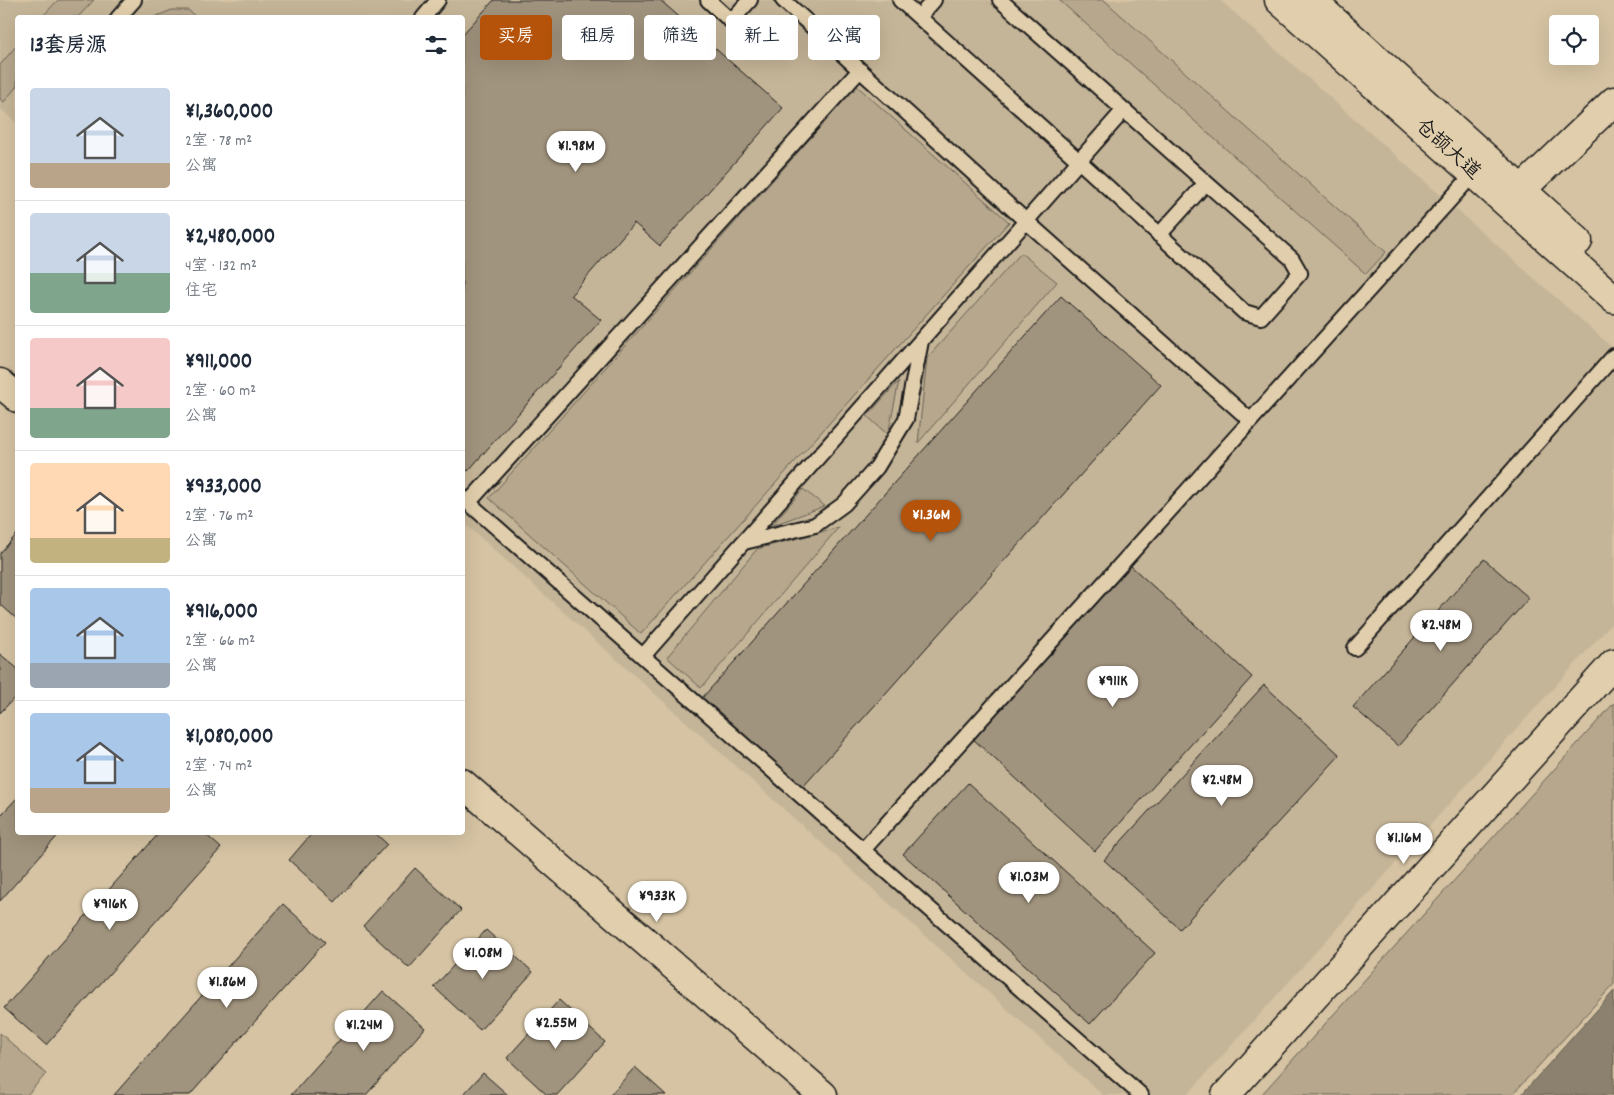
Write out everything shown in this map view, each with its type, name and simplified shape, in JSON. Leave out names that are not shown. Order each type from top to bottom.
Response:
[{"type":"street","name":"仓颉大道","points":[[1294,2],[1480,166],[1614,299]]},
{"type":"street","points":[[1521,190],[1614,101]]},
{"type":"street","name":"仓颉大道","points":[[1480,166],[1521,190],[1614,274]]},
{"type":"street","points":[[0,383],[15,396]]},
{"type":"street","points":[[1226,1095],[1614,663]]},
{"type":"street","points":[[465,786],[823,1095]]},
{"type":"lane","points":[[121,15],[134,0]]},
{"type":"lane","points":[[426,15],[438,0]]},
{"type":"lane","points":[[708,0],[731,21],[750,0]]},
{"type":"lane","points":[[783,0],[1026,221],[1250,420]]},
{"type":"lane","points":[[900,0],[1244,312],[1261,317],[1300,273],[1292,259],[1000,0]]},
{"type":"lane","points":[[919,17],[934,0]]},
{"type":"lane","points":[[860,70],[466,499],[1141,1095]]},
{"type":"lane","points":[[643,656],[1124,110]]},
{"type":"lane","points":[[863,850],[1480,166]]},
{"type":"lane","points":[[1159,235],[1206,183]]},
{"type":"lane","points":[[744,542],[815,525],[844,504],[877,467],[906,419],[921,340]]},
{"type":"lane","points":[[1355,648],[1614,356]]},
{"type":"shaded area","points":[[0,0],[1220,0],[1614,349],[1614,621],[1187,1095],[1103,1095],[465,524],[465,15],[15,15],[15,122],[0,108]]},
{"type":"shaded area","points":[[58,0],[94,0],[80,15],[44,15]]},
{"type":"shaded area","points":[[1059,0],[1104,0],[1386,252],[1366,274]]},
{"type":"shaded area","points":[[172,10],[188,10],[194,15],[159,15]]},
{"type":"shaded area","points":[[15,47],[15,88],[4,102],[0,99],[0,65]]},
{"type":"shaded area","points":[[857,86],[1009,222],[641,634],[489,498]]},
{"type":"shaded area","points":[[1021,253],[1057,282],[918,443],[927,358]]},
{"type":"shaded area","points":[[899,381],[888,435],[867,416]]},
{"type":"shaded area","points":[[803,489],[825,506],[771,526]]},
{"type":"shaded area","points":[[839,527],[701,688],[667,657],[757,549]]},
{"type":"shaded area","points":[[1614,703],[1614,984],[1512,1095],[1261,1095]]},
{"type":"shaded area","points":[[1614,991],[1614,1095],[1521,1095]]},
{"type":"shaded area","points":[[0,1033],[46,1074],[27,1095],[0,1095]]},
{"type":"building","points":[[494,0],[660,0],[677,15],[644,15],[644,60],[716,60],[716,49],[726,60],[728,60],[783,108],[660,246],[634,223],[571,295],[601,320],[468,471],[465,468],[465,32],[480,15],[480,60],[552,60],[552,15],[480,15]]},
{"type":"building","points":[[1061,296],[1161,385],[802,787],[702,698]]},
{"type":"building","points":[[15,536],[15,617],[0,604],[0,553]]},
{"type":"building","points":[[1484,559],[1529,598],[1398,746],[1353,707]]},
{"type":"building","points":[[1131,566],[1252,677],[1095,851],[973,739]]},
{"type":"building","points":[[0,654],[15,666],[15,697],[0,713]]},
{"type":"building","points":[[1264,685],[1340,755],[1180,929],[1104,860]]},
{"type":"building","points":[[968,783],[1155,953],[1090,1024],[903,854]]},
{"type":"building","points":[[15,800],[15,835],[58,835],[0,901],[0,816]]},
{"type":"building","points":[[157,835],[206,835],[221,848],[46,1045],[4,1008]]},
{"type":"building","points":[[310,835],[377,835],[387,844],[335,902],[289,860]]},
{"type":"building","points":[[415,868],[461,910],[409,968],[363,926]]},
{"type":"building","points":[[283,904],[325,942],[190,1095],[114,1095]]},
{"type":"building","points":[[486,930],[533,972],[480,1030],[434,987]]},
{"type":"building","points":[[383,991],[425,1028],[366,1095],[291,1095]]},
{"type":"building","points":[[559,1000],[605,1042],[557,1095],[547,1095],[507,1058]]},
{"type":"building","points":[[635,1067],[666,1095],[610,1095]]},
{"type":"building","points":[[483,1073],[508,1095],[463,1095]]}]
